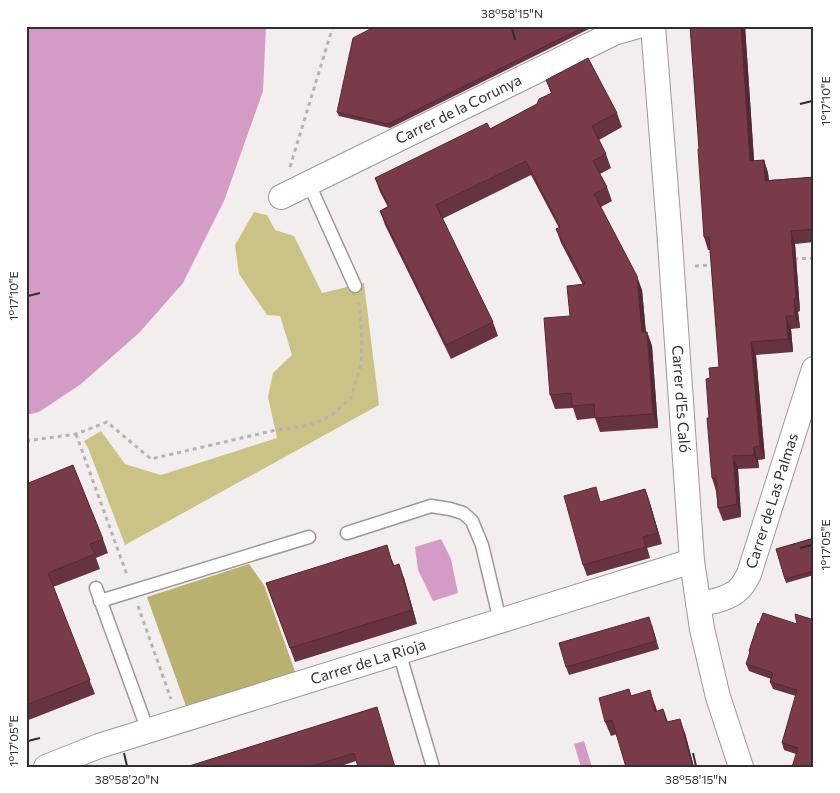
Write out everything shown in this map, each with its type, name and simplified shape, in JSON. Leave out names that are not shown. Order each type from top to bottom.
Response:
[{"type":"street","name":"Carrer de la Corunya","points":[[280,198],[614,33],[638,26]]},
{"type":"street","name":"Carrer d'Es Caló","points":[[653,26],[692,561],[702,629],[718,697],[741,767]]},
{"type":"street","name":"Carrer de Las Palmas","points":[[698,604],[723,598],[734,593],[741,587],[748,574],[814,370]]},
{"type":"street","name":"Carrer de La Rioja","points":[[46,767],[99,746],[692,561]]},
{"type":"lane","points":[[309,184],[355,286]]},
{"type":"lane","points":[[346,533],[431,506],[463,513],[472,522],[482,545],[500,621]]},
{"type":"lane","points":[[100,601],[309,536]]},
{"type":"lane","points":[[96,588],[148,731]]},
{"type":"lane","points":[[399,652],[433,767]]},
{"type":"path","points":[[280,198],[333,26]]},
{"type":"path","points":[[785,260],[814,258]]},
{"type":"path","points":[[672,268],[719,264]]},
{"type":"path","points":[[26,441],[76,434],[107,422],[151,459],[276,430],[310,425],[331,416],[351,398],[361,365],[360,305],[355,286]]},
{"type":"path","points":[[76,434],[179,722]]},
{"type":"shaded area","points":[[26,26],[266,26],[263,91],[224,201],[183,283],[139,333],[81,384],[39,412],[26,415]]},
{"type":"shaded area","points":[[254,212],[267,215],[275,230],[294,236],[322,293],[364,283],[379,405],[125,545],[84,441],[101,431],[125,464],[161,475],[277,438],[268,397],[273,373],[292,355],[280,316],[267,315],[239,274],[235,245]]},
{"type":"shaded area","points":[[441,539],[451,559],[458,593],[433,601],[418,570],[415,547]]},
{"type":"shaded area","points":[[249,564],[264,585],[296,674],[187,709],[147,597]]},
{"type":"shaded area","points":[[584,741],[592,767],[581,767],[574,744]]},
{"type":"building","points":[[376,26],[586,26],[388,124],[337,112],[353,38]]},
{"type":"building","points":[[690,26],[741,26],[750,161],[764,160],[765,181],[814,177],[814,229],[791,231],[796,298],[794,299],[795,316],[786,316],[788,339],[751,342],[760,446],[754,447],[754,455],[733,456],[737,504],[718,508],[716,478],[712,478],[706,379],[710,378],[709,368],[719,367],[709,237],[704,237]]},
{"type":"building","points":[[588,58],[617,113],[592,126],[606,154],[593,161],[607,187],[594,194],[637,276],[642,332],[647,332],[653,414],[595,418],[594,404],[572,406],[571,393],[550,395],[544,318],[570,316],[567,286],[585,284],[556,229],[560,227],[526,161],[436,205],[493,322],[446,345],[380,211],[389,206],[375,178],[487,123],[490,129],[537,104],[539,99],[552,93],[546,80]]},
{"type":"building","points":[[73,465],[103,539],[90,544],[95,554],[48,573],[90,680],[26,705],[26,484]]},
{"type":"building","points":[[596,487],[600,502],[645,489],[658,533],[643,537],[646,547],[583,565],[564,496]]},
{"type":"building","points":[[814,538],[814,571],[785,579],[776,549]]},
{"type":"building","points":[[387,545],[393,566],[399,564],[412,610],[290,648],[266,583]]},
{"type":"building","points":[[763,613],[797,624],[795,614],[814,620],[814,767],[792,767],[798,748],[782,743],[797,690],[770,682],[773,673],[746,664],[758,623]]},
{"type":"building","points":[[649,617],[656,641],[566,667],[559,643]]},
{"type":"building","points":[[629,689],[631,696],[650,690],[655,712],[663,709],[667,722],[680,719],[693,767],[626,767],[612,720],[605,722],[599,698]]},
{"type":"building","points":[[377,707],[395,767],[358,767],[354,753],[310,767],[186,767]]}]
